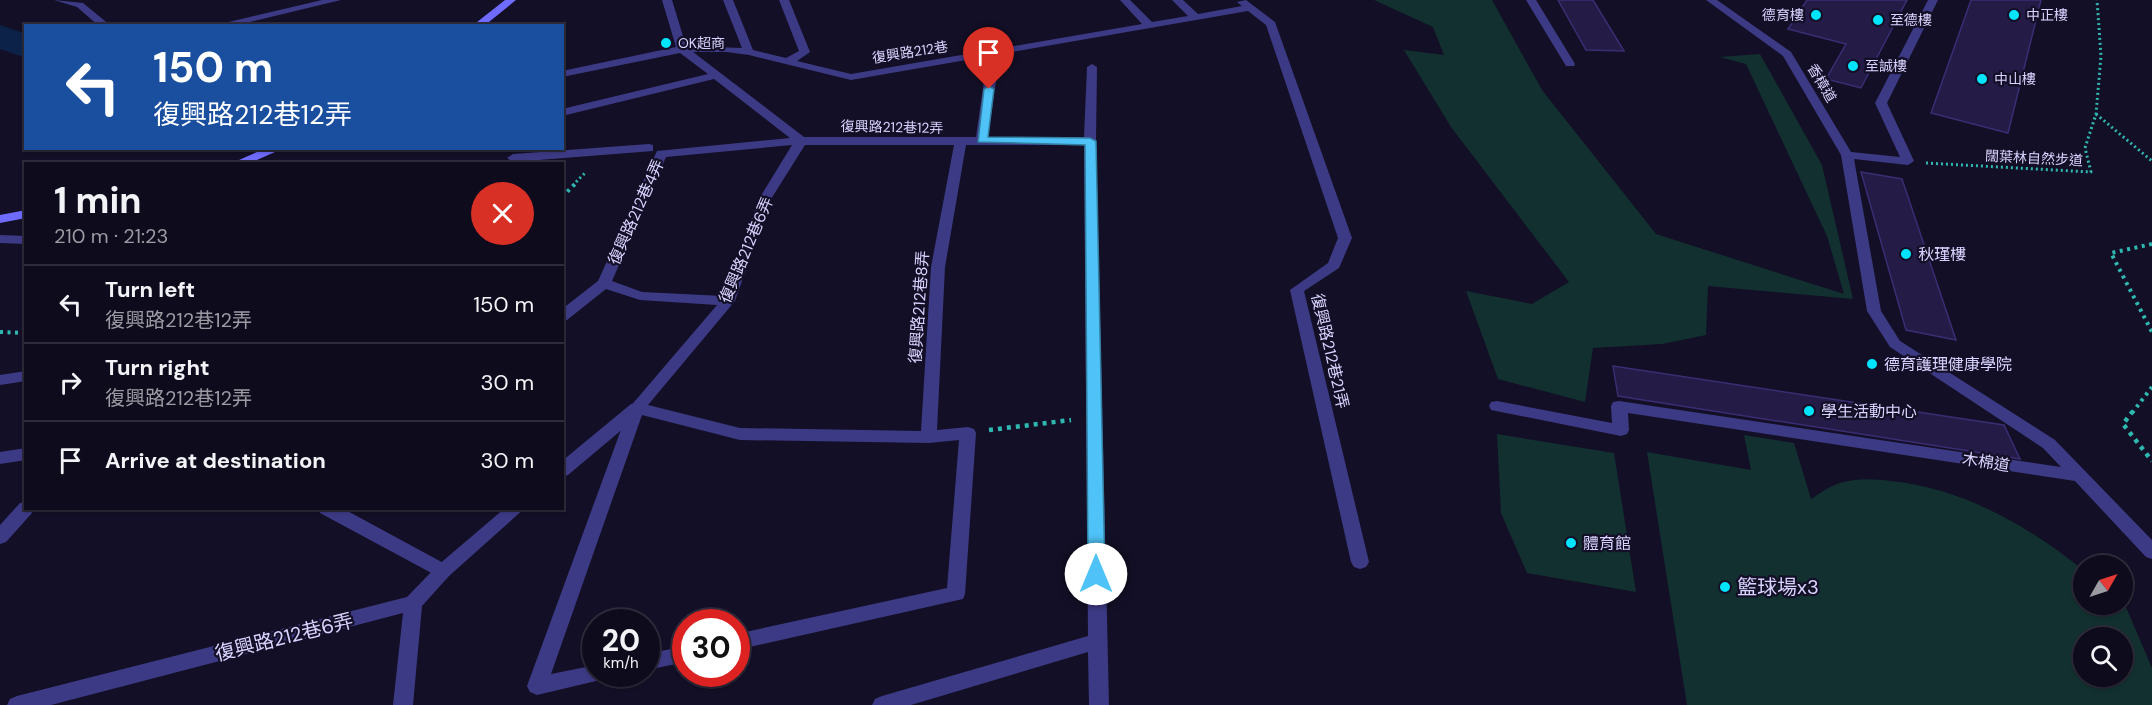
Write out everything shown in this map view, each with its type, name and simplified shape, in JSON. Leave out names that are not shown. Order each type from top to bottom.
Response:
[{"type":"street","points":[[59,0],[80,5],[104,24]]},
{"type":"street","points":[[225,24],[336,0]]},
{"type":"street","points":[[480,24],[512,0]]},
{"type":"street","points":[[667,0],[682,49],[801,141]]},
{"type":"street","points":[[728,0],[749,52]]},
{"type":"street","points":[[784,0],[805,52],[786,62]]},
{"type":"street","points":[[1125,0],[1149,25]]},
{"type":"street","points":[[1177,0],[1197,18]]},
{"type":"street","points":[[1531,0],[1570,64]]},
{"type":"street","name":"香樟道","points":[[1711,0],[1787,54],[1847,155]]},
{"type":"street","points":[[1908,161],[1881,103],[1933,0]]},
{"type":"street","name":"復興路212巷","points":[[564,74],[682,49],[727,49],[749,52],[851,77],[1197,18],[1245,4]]},
{"type":"street","name":"復興路212巷21弄","points":[[1245,4],[1271,24],[1345,238],[1334,265],[1297,290],[1360,562]]},
{"type":"street","points":[[1092,67],[1090,141],[1099,705]]},
{"type":"street","points":[[564,112],[715,76]]},
{"type":"street","points":[[982,140],[990,81]]},
{"type":"street","name":"復興路212巷12弄","points":[[801,141],[1090,141]]},
{"type":"street","name":"復興路212巷4弄","points":[[564,315],[604,284],[661,154],[801,141]]},
{"type":"street","name":"復興路212巷6弄","points":[[564,469],[637,408],[728,301],[765,199],[801,141]]},
{"type":"street","name":"復興路212巷8弄","points":[[929,437],[938,267],[960,142]]},
{"type":"street","points":[[512,157],[649,148]]},
{"type":"street","points":[[241,162],[273,150]]},
{"type":"street","points":[[1908,161],[1847,155],[1874,311],[1895,344],[2049,444],[2152,552]]},
{"type":"street","points":[[0,219],[24,214]]},
{"type":"street","points":[[0,239],[24,240]]},
{"type":"street","points":[[604,284],[640,296],[728,301]]},
{"type":"street","points":[[0,380],[24,376]]},
{"type":"street","name":"木棉道","points":[[1497,406],[1621,430],[1619,406],[2080,476]]},
{"type":"street","points":[[582,676],[537,686],[637,408],[740,434],[929,437],[968,433],[956,594],[750,639]]},
{"type":"street","points":[[0,458],[24,454]]},
{"type":"street","points":[[0,537],[24,510]]},
{"type":"street","points":[[330,510],[442,571]]},
{"type":"street","points":[[403,705],[414,603],[442,571],[515,510]]},
{"type":"street","name":"復興路212巷6弄","points":[[17,705],[414,603]]},
{"type":"street","points":[[882,705],[1022,662],[1097,642]]},
{"type":"path","name":"闊葉林自然步道","points":[[1908,161],[2091,172],[2085,148],[2096,114],[2101,56],[2097,0]]},
{"type":"path","points":[[2096,114],[2152,161]]},
{"type":"path","points":[[564,195],[586,172]]},
{"type":"path","points":[[2152,244],[2111,253],[2152,332]]},
{"type":"path","points":[[0,332],[24,333]]},
{"type":"path","points":[[2152,387],[2123,424],[2152,461]]},
{"type":"path","points":[[968,433],[1095,417]]},
{"type":"green space","points":[[1374,0],[1492,0],[1542,90],[1656,234],[1844,294],[1827,236],[1746,64],[1720,57],[1760,54],[1822,165],[1853,299],[1708,286],[1706,335],[1662,344],[1593,348],[1585,402],[1498,379],[1466,291],[1532,304],[1569,282],[1451,127],[1404,50],[1444,55],[1433,27]]},
{"type":"green space","name":"體育館","points":[[1497,434],[1614,453],[1636,592],[1527,573],[1501,513]]},
{"type":"green space","points":[[1744,435],[1794,443],[1811,499],[1844,482],[1873,479],[1917,485],[1968,500],[1992,511],[2039,538],[2073,562],[2073,615],[2129,615],[2152,668],[2152,705],[1687,705],[1647,452],[1751,470]]},
{"type":"building","points":[[1558,0],[1593,0],[1624,51],[1586,50]]},
{"type":"building","points":[[1807,0],[1907,0],[1861,88],[1826,79],[1846,44],[1788,29]]},
{"type":"building","name":"中山樓","points":[[1971,0],[2041,0],[2008,133],[1931,113]]},
{"type":"building","name":"秋瑾樓","points":[[1861,172],[1902,179],[1956,340],[1906,330]]},
{"type":"building","name":"學生活動中心","points":[[1613,366],[2004,425],[2020,459],[1618,396]]},
{"type":"waterway","points":[[0,36],[24,46]]},
{"type":"place","name":"德育樓","points":[[1816,15]]},
{"type":"place","name":"中正樓","points":[[2014,15]]},
{"type":"place","name":"至德樓","points":[[1878,20]]},
{"type":"place","name":"OK超商","points":[[666,43]]},
{"type":"place","name":"至誠樓","points":[[1853,66]]},
{"type":"place","name":"中山樓","points":[[1982,79]]},
{"type":"place","name":"秋瑾樓","points":[[1906,254]]},
{"type":"place","name":"德育護理健康學院","points":[[1872,364]]},
{"type":"place","name":"學生活動中心","points":[[1809,411]]},
{"type":"place","name":"體育館","points":[[1571,543]]},
{"type":"place","name":"籃球場x3","points":[[1725,587]]},
{"type":"route","points":[[989,89],[982,140],[1090,141],[1096,574]]}]
